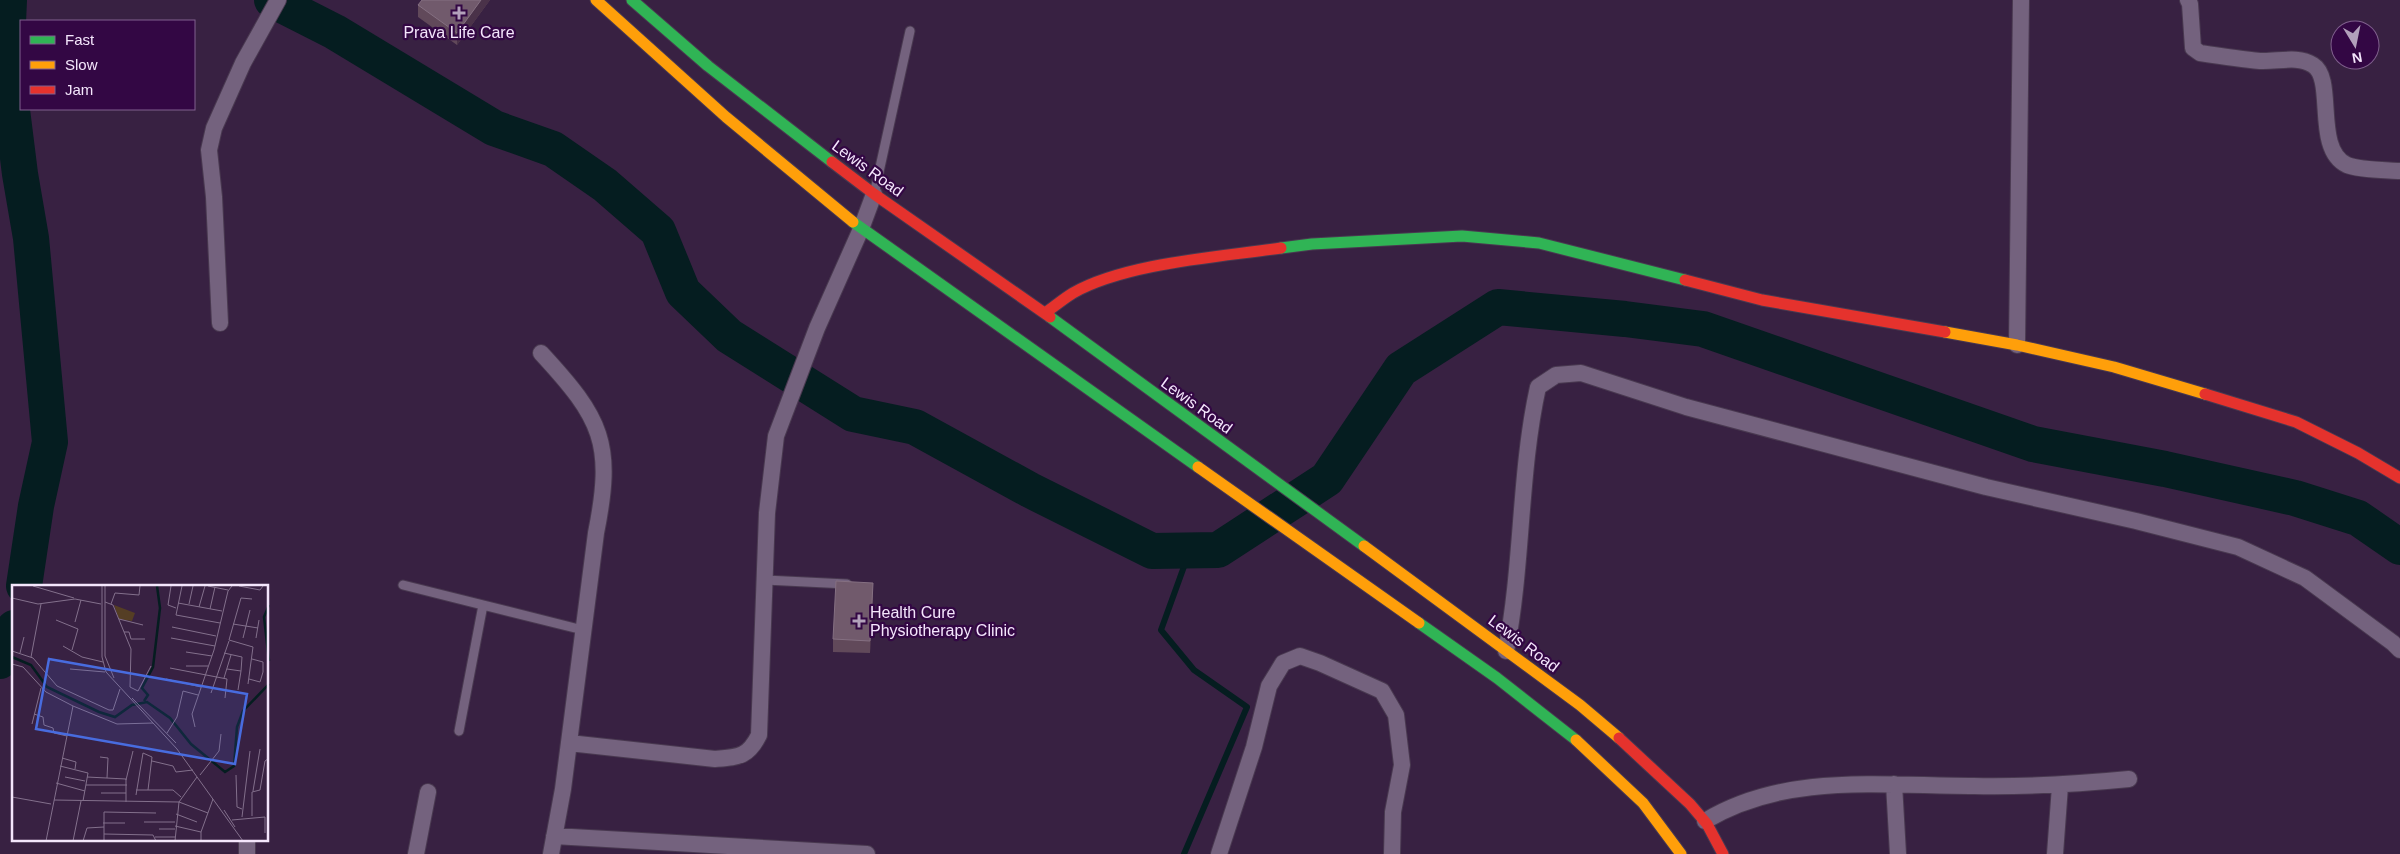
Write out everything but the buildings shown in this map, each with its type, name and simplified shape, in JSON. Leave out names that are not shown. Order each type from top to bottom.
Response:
[{"type":"main road","points":[[596,0],[661,61],[788,170],[861,229],[1497,678],[1604,763],[1643,803],[1681,854]]},
{"type":"main road","name":"Lewis Road","points":[[632,0],[708,66],[874,194],[1045,313],[1580,705],[1652,768],[1705,822],[1723,854]]},
{"type":"main road","points":[[1045,313],[1074,293],[1110,278],[1174,263],[1312,244],[1462,236],[1540,243],[1762,300],[2017,345],[2114,367],[2296,422],[2358,453],[2400,478]]},
{"type":"street","points":[[220,322],[214,197],[209,150],[214,128],[243,63],[278,0]]},
{"type":"street","points":[[2017,345],[2021,0]]},
{"type":"street","points":[[2188,0],[2190,4],[2193,48],[2200,53],[2262,61],[2301,59],[2315,66],[2321,78],[2332,148],[2340,160],[2349,166],[2400,171]]},
{"type":"street","points":[[569,743],[715,759],[737,758],[752,749],[759,735],[767,513],[776,436],[817,328],[861,229],[874,194]]},
{"type":"street","points":[[541,353],[584,403],[595,423],[601,442],[603,460],[602,502],[569,743],[551,854]]},
{"type":"street","points":[[1506,651],[1514,609],[1519,537],[1533,410],[1538,387],[1556,374],[1581,373],[1686,406],[1986,487],[2136,520],[2238,547],[2305,578],[2393,642],[2400,650]]},
{"type":"street","points":[[1218,854],[1254,747],[1268,686],[1283,663],[1300,656],[1382,691],[1396,715],[1402,765],[1393,812],[1392,854]]},
{"type":"street","points":[[1705,822],[1724,810],[1759,797],[1802,786],[1894,784],[2060,786],[2130,779]]},
{"type":"street","points":[[1894,784],[1898,854]]},
{"type":"street","points":[[2055,854],[2060,786]]},
{"type":"street","points":[[416,854],[428,792]]},
{"type":"street","points":[[554,836],[867,854]]},
{"type":"lane","points":[[874,194],[910,32]]},
{"type":"lane","points":[[765,580],[852,584]]},
{"type":"lane","points":[[403,585],[583,630]]},
{"type":"lane","points":[[459,730],[483,605]]},
{"type":"waterway","points":[[9,0],[7,45],[12,110],[31,238],[50,442],[36,506],[24,585]]},
{"type":"waterway","points":[[272,0],[335,32],[494,128],[553,149],[605,185],[658,231],[683,292],[729,336],[853,414],[915,427],[1030,490],[1152,551],[1218,550],[1327,479],[1401,369],[1498,307],[1625,319],[1703,329],[2033,444],[2165,469],[2295,498],[2358,518],[2400,547]]},
{"type":"waterway","points":[[1184,854],[1247,707],[1194,670],[1161,630],[1190,550]]},
{"type":"waterway","points":[[0,661],[12,633]]},
{"type":"traffic: fast","points":[[632,0],[708,66],[832,162]]},
{"type":"traffic: fast","points":[[853,222],[1198,467]]},
{"type":"traffic: fast","points":[[1281,248],[1312,244],[1462,236],[1539,243],[1685,280]]},
{"type":"traffic: fast","points":[[1050,317],[1364,546]]},
{"type":"traffic: fast","points":[[1419,623],[1497,678],[1576,740]]},
{"type":"traffic: slow","points":[[596,0],[726,117],[853,222]]},
{"type":"traffic: slow","points":[[1945,332],[2017,345],[2114,367],[2205,394]]},
{"type":"traffic: slow","points":[[1198,467],[1419,623]]},
{"type":"traffic: slow","points":[[1364,546],[1580,705],[1619,738]]},
{"type":"traffic: slow","points":[[1576,740],[1643,803],[1681,854]]},
{"type":"traffic: jam","points":[[832,162],[874,194],[1050,317]]},
{"type":"traffic: jam","points":[[1045,313],[1073,293],[1119,275],[1202,258],[1281,248]]},
{"type":"traffic: jam","points":[[1685,280],[1762,300],[1945,332]]},
{"type":"traffic: jam","points":[[2205,394],[2296,422],[2358,453],[2400,478]]},
{"type":"traffic: jam","points":[[1619,738],[1690,804],[1707,824],[1723,854]]},
{"type":"place","name":"Prava Life Care","points":[[459,13]]},
{"type":"place","name":"Health Cure Physiotherapy Clinic","points":[[859,621]]}]
